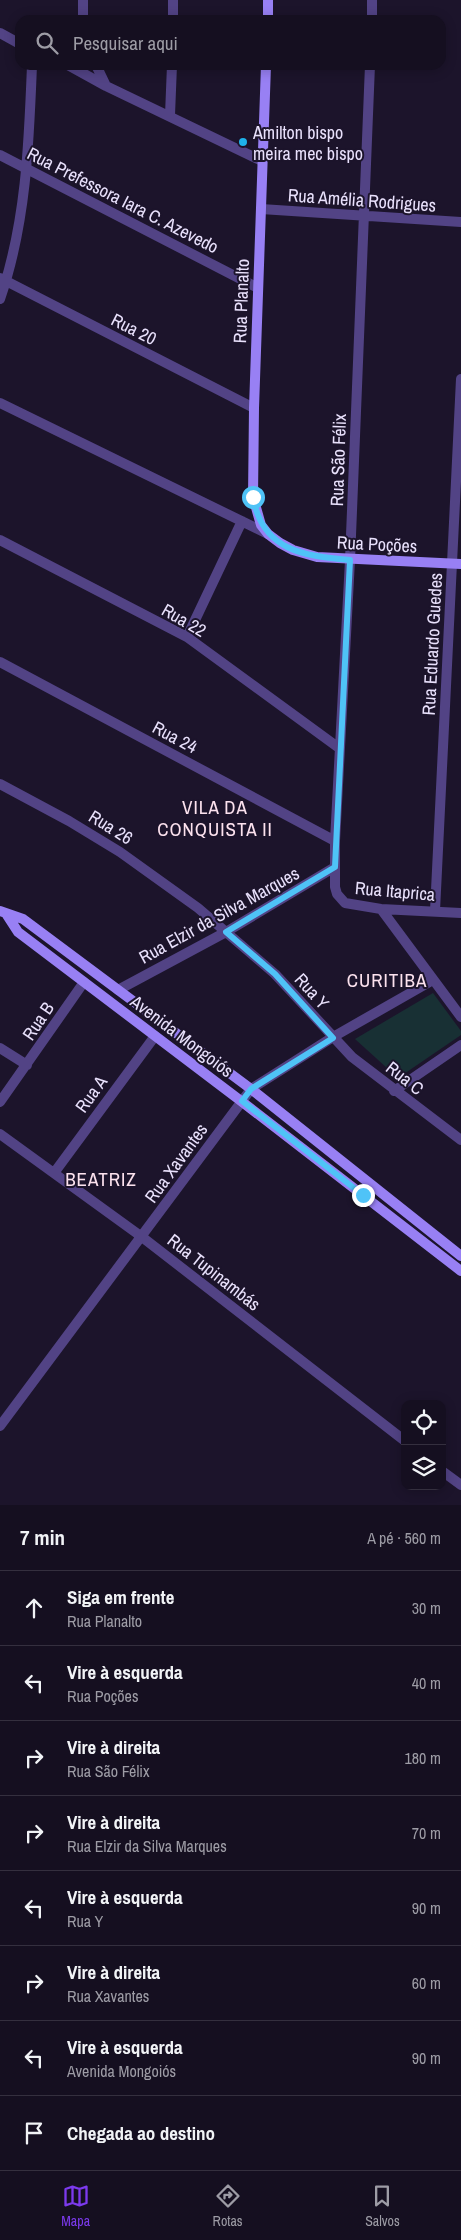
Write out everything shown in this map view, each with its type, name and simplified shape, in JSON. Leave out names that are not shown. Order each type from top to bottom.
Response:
[{"type":"street","points":[[83,0],[83,15]]},
{"type":"street","points":[[173,0],[173,15]]},
{"type":"street","points":[[268,0],[268,15]]},
{"type":"street","points":[[372,0],[372,15]]},
{"type":"street","points":[[0,33],[15,41]]},
{"type":"street","points":[[0,299],[3,279],[15,245],[27,169],[32,70]]},
{"type":"street","points":[[77,70],[106,86],[262,161]]},
{"type":"street","points":[[98,70],[106,86]]},
{"type":"street","points":[[170,116],[172,70]]},
{"type":"street","name":"Rua Planalto","points":[[266,70],[254,408],[253,497],[261,525],[268,534]]},
{"type":"street","name":"Rua São Félix","points":[[335,887],[335,841],[350,560],[370,70]]},
{"type":"street","name":"Rua Prefessora Iara C. Azevedo","points":[[0,155],[258,288]]},
{"type":"street","name":"Rua Amélia Rodrigues","points":[[260,209],[461,222]]},
{"type":"street","name":"Rua 20","points":[[3,279],[254,408]]},
{"type":"street","name":"Rua Eduardo Guedes","points":[[435,911],[457,564],[461,379]]},
{"type":"street","points":[[0,403],[268,534]]},
{"type":"street","points":[[187,637],[242,521]]},
{"type":"street","name":"Rua Poções","points":[[268,534],[293,550],[317,557],[457,564]]},
{"type":"street","name":"Rua 22","points":[[0,540],[187,637],[339,748]]},
{"type":"street","name":"Rua 24","points":[[0,662],[335,841]]},
{"type":"street","name":"Rua 26","points":[[0,784],[69,820],[120,852],[198,908]]},
{"type":"street","name":"Rua Elzir da Silva Marques","points":[[118,990],[226,932],[335,867]]},
{"type":"street","name":"Rua Itaprica","points":[[335,887],[337,894],[345,903],[381,909],[461,913]]},
{"type":"street","name":"Rua Y","points":[[198,908],[275,974],[333,1038]]},
{"type":"street","points":[[381,909],[461,1017]]},
{"type":"street","name":"Avenida Mongoiós","points":[[4,913],[18,932],[242,1101],[461,1271]]},
{"type":"street","name":"Avenida Mongoiós","points":[[4,913],[23,919],[251,1089],[461,1256]]},
{"type":"street","name":"Rua Xavantes","points":[[0,1426],[251,1089],[333,1038],[433,980]]},
{"type":"street","name":"Rua B","points":[[0,1102],[84,982]]},
{"type":"street","name":"Rua A","points":[[54,1173],[155,1036]]},
{"type":"street","name":"Rua C","points":[[333,1038],[394,1091],[461,1140]]},
{"type":"street","points":[[394,1091],[461,1045]]},
{"type":"street","points":[[0,1048],[27,1066]]},
{"type":"street","name":"Rua Tupinambás","points":[[0,1134],[142,1237],[401,1438]]},
{"type":"street","points":[[446,1474],[461,1485]]},
{"type":"green space","points":[[433,993],[461,1031],[461,1035],[398,1078],[355,1039]]},
{"type":"place","name":"Amilton bispo meira mec bispo","points":[[243,142]]},
{"type":"district","name":"VILA DA CONQUISTA II","points":[[215,818]]},
{"type":"district","name":"CURITIBA","points":[[387,980]]},
{"type":"district","name":"BEATRIZ","points":[[101,1179]]},
{"type":"route","points":[[253,497],[261,525],[268,534],[280,543],[293,550],[317,557],[350,560],[339,748],[335,867],[226,932],[275,974],[333,1038],[251,1089],[242,1101],[363,1195]]}]
